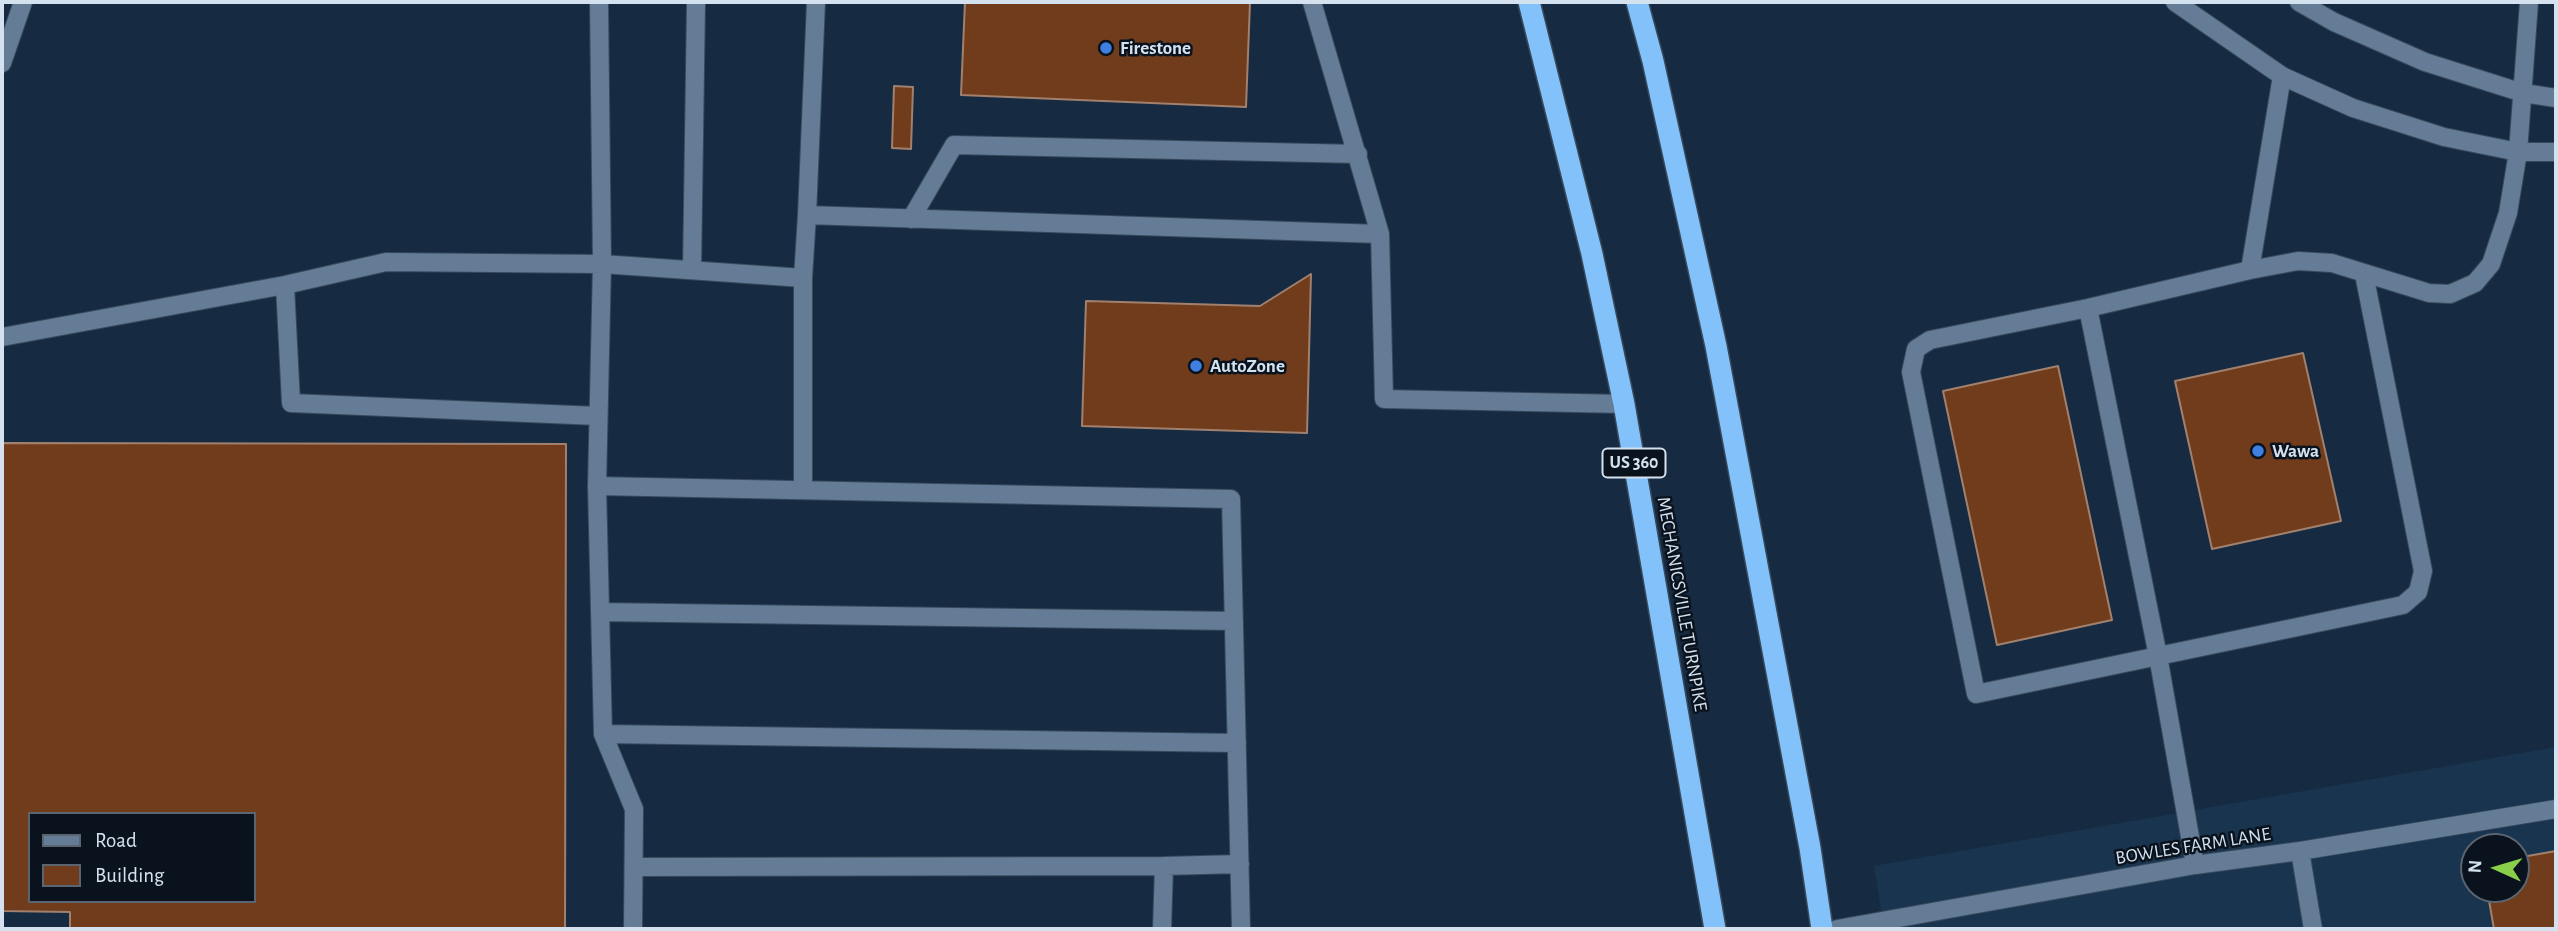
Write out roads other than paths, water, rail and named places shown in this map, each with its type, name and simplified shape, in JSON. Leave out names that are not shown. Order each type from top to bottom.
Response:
[{"type":"highway","name":"MECHANICSVILLE TURNPIKE","points":[[1529,2],[1592,254],[1624,404],[1715,929]]},
{"type":"highway","points":[[1637,2],[1653,61],[1716,346],[1811,848],[1822,929]]},
{"type":"street","points":[[2,63],[23,2]]},
{"type":"street","points":[[599,2],[602,264],[597,486],[603,734],[634,809],[633,929]]},
{"type":"street","points":[[692,270],[696,2]]},
{"type":"street","points":[[803,490],[803,278],[816,2]]},
{"type":"street","points":[[1312,2],[1380,234],[1384,399],[1624,404]]},
{"type":"street","points":[[2175,2],[2282,76],[2353,108],[2444,137],[2518,152],[2556,152]]},
{"type":"street","points":[[2299,2],[2334,22],[2425,61],[2523,93],[2556,98]]},
{"type":"street","points":[[2364,274],[2423,571],[2418,592],[2403,605],[1976,694],[1911,372],[1916,349],[1930,340],[2298,261],[2332,263],[2429,293],[2450,294],[2475,283],[2491,264],[2508,214],[2518,152],[2529,2]]},
{"type":"street","points":[[2250,270],[2282,76]]},
{"type":"street","points":[[911,219],[954,145],[1358,155]]},
{"type":"street","points":[[807,215],[1380,234]]},
{"type":"street","points":[[2,337],[285,285],[386,262],[602,264],[803,278]]},
{"type":"street","points":[[285,285],[291,403],[598,416]]},
{"type":"street","points":[[2088,308],[2158,656],[2194,865]]},
{"type":"street","points":[[597,486],[1231,499],[1241,929]]},
{"type":"street","points":[[600,612],[1234,621]]},
{"type":"street","points":[[603,734],[1237,743]]},
{"type":"street","name":"BOWLES FARM LANE","points":[[1838,929],[2194,865],[2300,851],[2556,808]]},
{"type":"street","points":[[2300,851],[2313,929]]},
{"type":"street","points":[[634,867],[1164,866],[1240,863]]},
{"type":"street","points":[[1162,929],[1164,866]]},
{"type":"place","name":"Firestone","points":[[1106,48]]},
{"type":"place","name":"AutoZone","points":[[1196,366]]},
{"type":"place","name":"Wawa","points":[[2258,451]]}]
